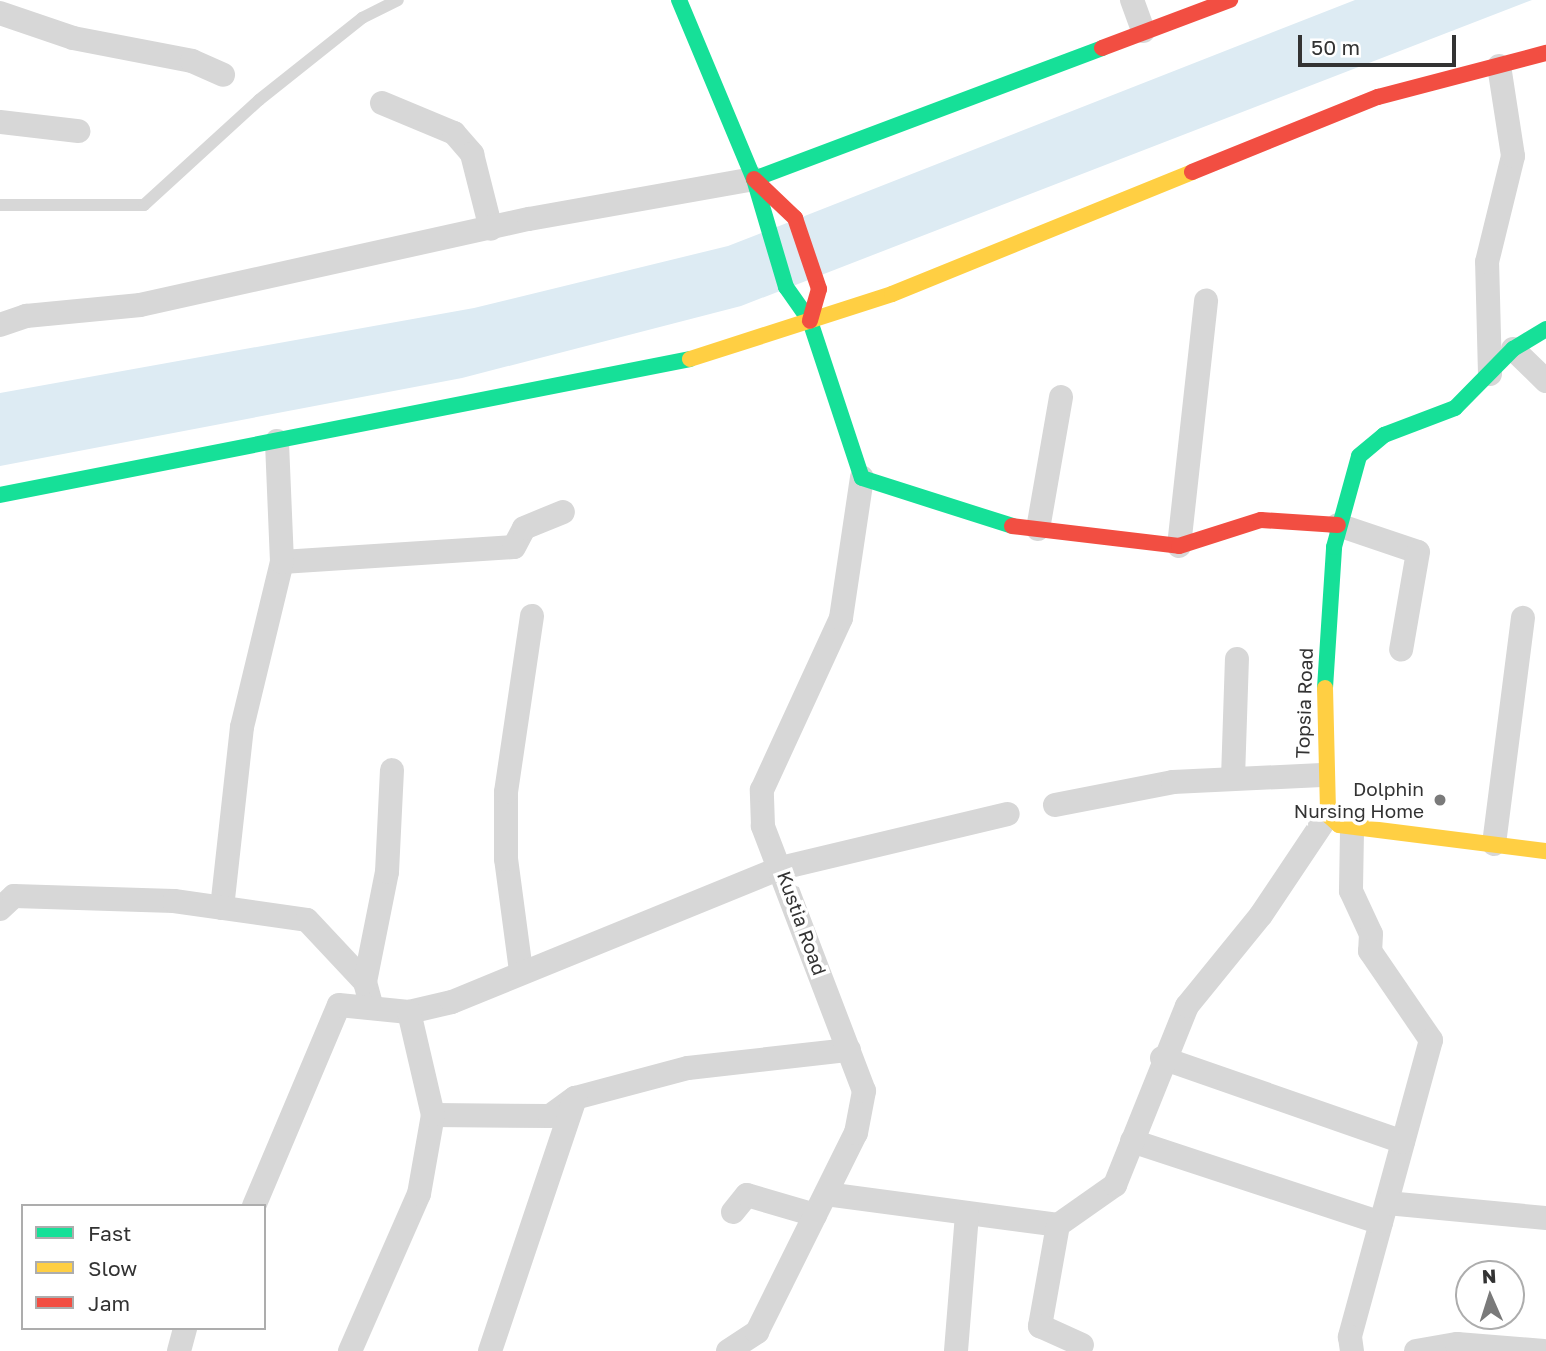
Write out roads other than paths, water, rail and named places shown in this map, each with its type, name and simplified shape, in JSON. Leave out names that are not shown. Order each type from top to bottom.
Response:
[{"type":"street","points":[[679,0],[754,179],[786,287],[810,321],[862,478],[1008,526],[1179,546],[1261,520],[1338,525],[1418,552],[1401,650]]},
{"type":"street","points":[[1132,0],[1143,31]]},
{"type":"street","points":[[0,325],[306,273],[491,229],[754,179],[1230,0]]},
{"type":"street","points":[[0,13],[73,38],[192,61],[222,75]]},
{"type":"street","points":[[0,495],[691,359],[810,321],[1169,185],[1378,97],[1546,53]]},
{"type":"street","points":[[1490,374],[1487,262],[1513,156],[1499,66]]},
{"type":"street","points":[[382,103],[454,133],[472,154],[491,229]]},
{"type":"street","points":[[0,122],[78,131]]},
{"type":"street","points":[[754,179],[795,218],[819,289],[810,321]]},
{"type":"street","points":[[1179,546],[1206,300]]},
{"type":"street","points":[[1490,374],[1513,349],[1546,329]]},
{"type":"street","points":[[1513,349],[1546,381]]},
{"type":"street","name":"Topsia Road","points":[[1328,815],[1322,775],[1338,525],[1359,456],[1384,435],[1455,408],[1490,374]]},
{"type":"street","points":[[1038,529],[1061,397]]},
{"type":"street","points":[[222,908],[242,727],[282,562],[277,442]]},
{"type":"street","name":"Kustia Road","points":[[733,1349],[757,1332],[856,1133],[864,1091],[764,825],[762,790],[841,618],[862,478]]},
{"type":"street","points":[[282,562],[514,547],[524,528],[563,512]]},
{"type":"street","points":[[521,971],[506,859],[506,792],[532,616]]},
{"type":"street","points":[[1494,844],[1523,618]]},
{"type":"street","points":[[1233,778],[1237,659]]},
{"type":"street","points":[[372,1008],[365,982],[387,872],[392,770]]},
{"type":"street","points":[[1055,805],[1233,778],[1322,775]]},
{"type":"street","points":[[255,1204],[339,1005],[409,1012],[452,1002],[521,971],[781,868],[1008,814]]},
{"type":"street","points":[[733,1212],[747,1195],[821,1204],[967,1213],[1058,1225],[1115,1185],[1162,1058],[1187,1006],[1261,915],[1328,815],[1352,831],[1546,851]]},
{"type":"street","points":[[1352,831],[1351,891],[1371,934],[1370,951],[1431,1040],[1350,1336],[1352,1351]]},
{"type":"street","points":[[0,909],[14,896],[222,908],[307,920],[365,982]]},
{"type":"street","points":[[350,1351],[419,1194],[433,1115],[409,1012]]},
{"type":"street","points":[[433,1115],[550,1116],[575,1098],[688,1068],[849,1049]]},
{"type":"street","points":[[1162,1058],[1403,1142]]},
{"type":"street","points":[[490,1351],[575,1098]]},
{"type":"street","points":[[1132,1141],[1384,1213],[1546,1218]]},
{"type":"street","points":[[956,1351],[967,1213]]},
{"type":"street","points":[[1058,1225],[1040,1326],[1082,1345]]},
{"type":"street","points":[[180,1351],[185,1330]]},
{"type":"street","points":[[1416,1351],[1457,1344],[1544,1351]]},
{"type":"lane","points":[[0,205],[144,205],[259,100],[362,18],[398,0]]},
{"type":"place","name":"Dolphin Nursing Home","points":[[1440,800]]}]
